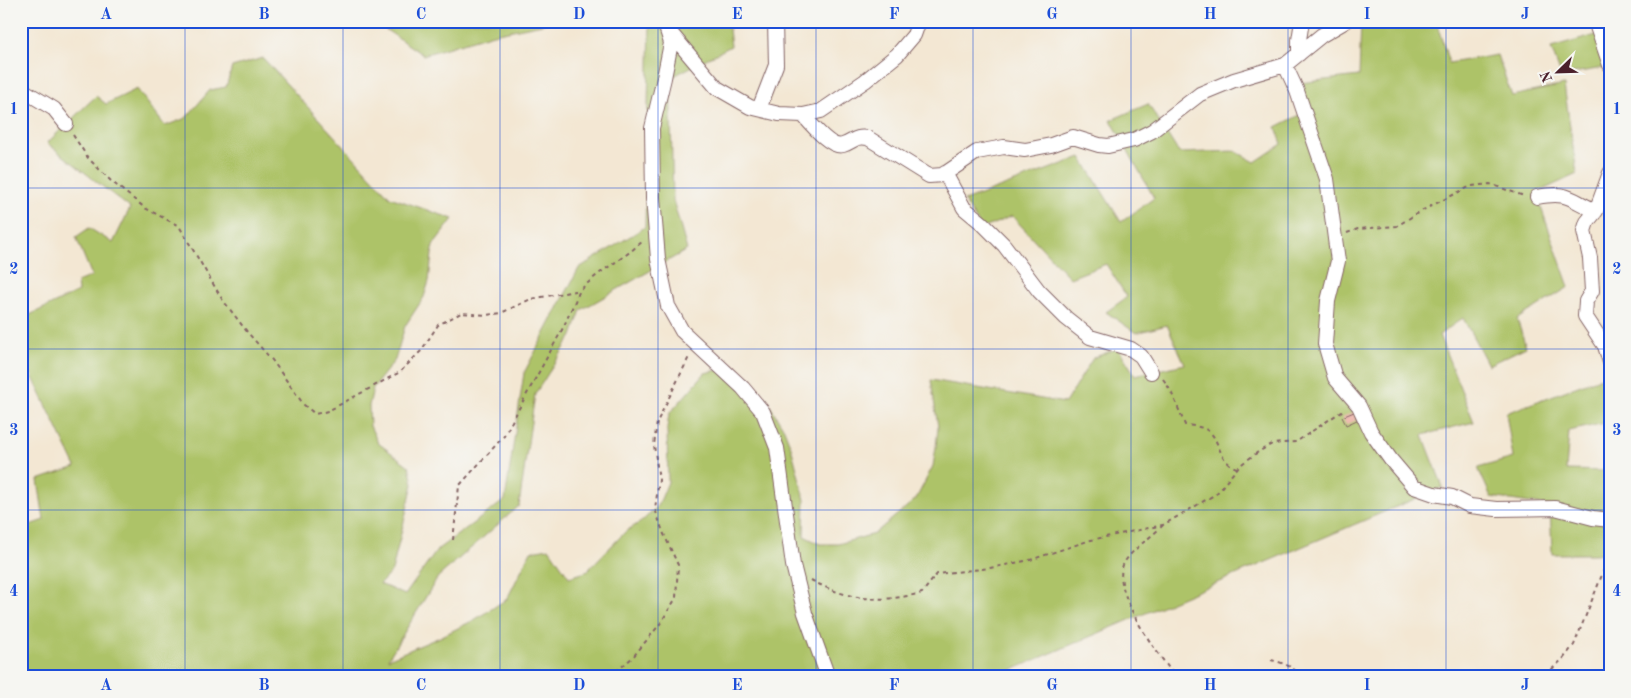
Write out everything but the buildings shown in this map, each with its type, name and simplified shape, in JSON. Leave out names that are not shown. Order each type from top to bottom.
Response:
[{"type":"street","points":[[759,109],[776,64],[774,21]]},
{"type":"street","points":[[665,23],[717,88],[750,107],[779,114],[803,115],[821,111],[865,81],[897,55],[914,35],[919,21]]},
{"type":"street","points":[[1299,54],[1302,21]]},
{"type":"street","points":[[803,115],[834,145],[841,146],[858,136],[868,138],[929,176],[943,175],[978,152],[1004,147],[1025,150],[1051,145],[1073,137],[1108,146],[1134,140],[1152,131],[1200,94],[1234,80],[1285,64],[1322,35],[1346,21]]},
{"type":"street","points":[[1595,21],[1610,65]]},
{"type":"street","points":[[665,23],[671,43],[652,128],[658,258],[668,306],[682,331],[743,388],[764,412],[777,448],[783,500],[795,572],[805,613],[828,677]]},
{"type":"street","points":[[1285,64],[1297,92],[1327,179],[1338,261],[1328,300],[1325,344],[1335,378],[1359,406],[1371,432],[1414,487],[1434,494],[1452,497],[1470,506],[1496,509],[1555,508],[1593,518],[1610,520]]},
{"type":"street","points":[[21,89],[54,109],[66,124]]},
{"type":"street","points":[[945,173],[964,208],[982,222],[1004,245],[1039,291],[1066,318],[1090,337],[1131,349],[1141,356],[1152,372]]},
{"type":"street","points":[[1610,173],[1596,211],[1587,222],[1584,231],[1590,258],[1592,291],[1586,301],[1585,316],[1605,346],[1610,362]]},
{"type":"street","points":[[1538,197],[1553,194],[1568,195],[1596,211]]},
{"type":"path","points":[[66,124],[88,158],[111,181],[145,208],[179,226],[222,299],[272,360],[304,405],[314,414],[328,411],[400,372],[422,351],[438,325],[461,313],[486,315],[502,312],[531,299],[580,290]]},
{"type":"path","points":[[1335,237],[1358,229],[1397,226],[1420,211],[1471,186],[1490,184],[1526,197],[1538,197]]},
{"type":"path","points":[[453,540],[459,486],[504,436],[564,328],[580,290],[656,230]]},
{"type":"path","points":[[610,677],[633,657],[660,624],[676,598],[678,565],[655,509],[659,480],[654,445],[657,422],[696,344]]},
{"type":"path","points":[[1152,372],[1163,379],[1172,391],[1185,425],[1207,430],[1215,439],[1221,454],[1229,465],[1237,468]]},
{"type":"path","points":[[1176,677],[1137,623],[1120,578],[1124,563],[1163,525],[1216,494],[1237,468],[1258,452],[1272,444],[1296,442],[1343,410],[1353,400]]},
{"type":"path","points":[[795,572],[845,596],[872,600],[900,599],[922,593],[937,574],[990,568],[1030,560],[1091,540],[1163,525]]},
{"type":"path","points":[[1548,677],[1552,669],[1574,645],[1610,555]]},
{"type":"path","points":[[1271,660],[1285,664],[1298,674],[1306,677]]},
{"type":"green space","points":[[382,21],[557,21],[493,34],[423,55],[382,27]]},
{"type":"green space","points":[[649,21],[728,21],[731,46],[670,78],[673,200],[687,250],[581,310],[572,336],[535,394],[519,506],[438,577],[388,659],[474,620],[507,599],[531,551],[549,548],[569,577],[586,572],[626,531],[641,522],[655,509],[661,499],[668,482],[667,428],[669,414],[705,373],[722,369],[739,374],[766,399],[784,429],[791,447],[805,500],[804,536],[820,544],[838,544],[874,534],[916,499],[933,466],[936,447],[938,427],[931,380],[1065,403],[1093,358],[1118,348],[1135,375],[1185,364],[1167,325],[1136,333],[1106,312],[1127,297],[1106,264],[1070,278],[1012,216],[982,229],[964,201],[1081,157],[1121,222],[1154,198],[1111,120],[1148,104],[1179,153],[1235,151],[1255,162],[1282,144],[1276,127],[1308,111],[1299,83],[1359,76],[1361,21],[1436,21],[1449,63],[1497,55],[1512,96],[1564,85],[1577,174],[1536,193],[1569,287],[1517,319],[1526,347],[1488,365],[1463,318],[1439,335],[1474,422],[1423,435],[1443,487],[995,677],[21,677],[21,528],[44,520],[38,480],[76,467],[21,353],[21,319],[78,292],[77,282],[92,276],[76,237],[89,228],[113,243],[130,208],[47,143],[96,96],[106,104],[137,89],[165,126],[186,118],[210,90],[226,87],[232,67],[263,58],[390,197],[453,219],[433,245],[429,281],[424,297],[405,326],[395,360],[373,388],[369,406],[370,426],[378,443],[409,466],[413,484],[392,571],[380,584],[405,595],[438,549],[505,500],[524,373],[579,268],[645,227]]},
{"type":"green space","points":[[1610,31],[1610,67],[1561,75],[1551,48]]},
{"type":"green space","points":[[1605,376],[1610,404],[1610,422],[1569,431],[1566,470],[1610,471],[1610,552],[1596,554],[1552,554],[1550,506],[1491,497],[1478,468],[1513,458],[1506,413]]}]
